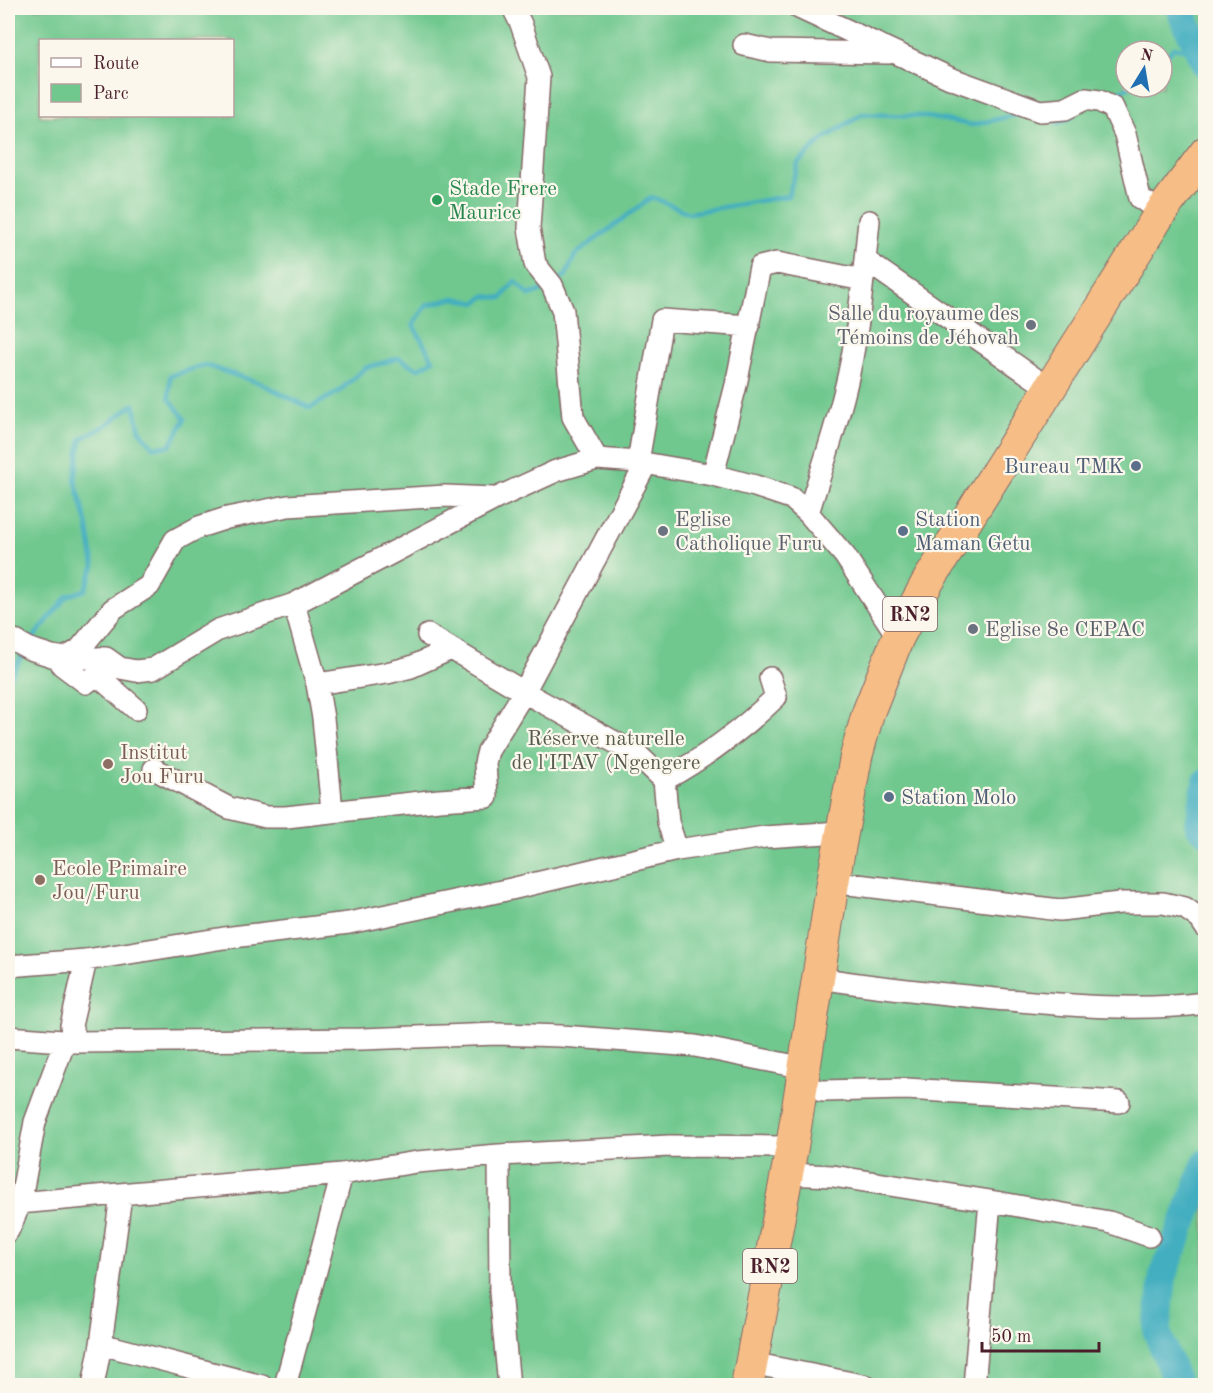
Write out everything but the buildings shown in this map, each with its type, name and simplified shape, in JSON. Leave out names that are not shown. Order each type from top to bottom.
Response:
[{"type":"highway","name":"RN2","points":[[749,1374],[790,1160],[833,882],[856,758],[868,712],[898,637],[927,583],[1161,212],[1206,152]]},
{"type":"street","points":[[513,8],[521,24],[539,77],[529,228],[535,264],[555,290],[564,311],[573,417],[597,459]]},
{"type":"street","points":[[800,8],[950,78],[1040,111],[1065,109],[1085,99],[1099,101],[1113,108],[1125,134],[1140,198],[1161,212]]},
{"type":"street","points":[[744,45],[771,51],[896,53]]},
{"type":"street","points":[[808,513],[846,389],[856,332],[869,221]]},
{"type":"street","points":[[713,475],[749,326],[760,267],[777,263],[864,270],[1050,389]]},
{"type":"street","points":[[154,769],[229,808],[246,813],[286,817],[487,797],[485,772],[488,751],[524,692],[642,463],[662,320],[749,326]]},
{"type":"street","points":[[18,643],[65,658],[106,658],[120,668],[136,671],[153,669],[218,630],[294,604],[497,498],[556,471],[597,459],[642,463],[713,475],[791,498],[808,513],[845,556],[898,637]]},
{"type":"street","points":[[136,709],[98,675],[86,682],[62,664],[65,658],[79,650],[113,609],[148,586],[175,540],[199,526],[288,506],[445,496],[497,498]]},
{"type":"street","points":[[294,604],[317,684],[323,718],[332,811]]},
{"type":"street","points":[[428,634],[524,692],[638,755],[664,780],[668,822],[677,850]]},
{"type":"street","points":[[317,684],[411,667],[451,648]]},
{"type":"street","points":[[664,780],[692,764],[761,712],[776,696],[770,678]]},
{"type":"street","points":[[8,966],[86,960],[224,938],[349,923],[511,889],[677,850],[765,837],[842,832]]},
{"type":"street","points":[[833,882],[1060,910],[1120,903],[1163,903],[1185,908],[1200,919],[1206,928]]},
{"type":"street","points":[[76,1042],[71,1026],[86,960]]},
{"type":"street","points":[[819,978],[880,988],[1054,1004],[1130,1006],[1206,1004]]},
{"type":"street","points":[[8,1036],[76,1042],[362,1040],[497,1034],[647,1041],[694,1046],[803,1078],[823,1090],[917,1089],[1119,1102]]},
{"type":"street","points":[[8,1231],[35,1122],[65,1041],[76,1042]]},
{"type":"street","points":[[14,1204],[342,1174],[417,1162],[669,1146],[790,1160],[833,1176],[1109,1222],[1149,1236]]},
{"type":"street","points":[[500,1155],[500,1292],[509,1386]]},
{"type":"street","points":[[285,1386],[342,1174]]},
{"type":"street","points":[[93,1386],[121,1195]]},
{"type":"street","points":[[974,1386],[990,1201]]},
{"type":"street","points":[[100,1344],[262,1386]]},
{"type":"street","points":[[749,1374],[867,1386]]},
{"type":"green space","name":"Réserve naturelle de l'ITAV (Ngengere","points":[[8,8],[1205,8],[1205,1385],[8,1385]]},
{"type":"waterway","points":[[1186,8],[1182,14],[1206,66]]},
{"type":"waterway","points":[[1174,47],[1200,53]]},
{"type":"waterway","points":[[1109,97],[1114,94]]},
{"type":"waterway","points":[[557,282],[566,275],[575,255],[652,197],[689,213],[788,196],[798,163],[821,141],[862,114],[921,116],[973,125],[1023,113]]},
{"type":"waterway","points":[[1047,118],[1059,123],[1072,117]]},
{"type":"waterway","points":[[30,642],[67,596],[85,590],[94,566],[87,523],[75,480],[81,439],[105,426],[134,404],[140,431],[153,447],[170,446],[185,419],[169,398],[170,376],[204,365],[260,383],[310,408],[338,392],[365,368],[399,358],[418,369],[433,360],[413,325],[427,305],[455,298],[476,303],[485,296],[502,298],[515,281],[529,295],[548,289]]},
{"type":"waterway","points":[[8,681],[24,652]]},
{"type":"waterway","points":[[1206,783],[1199,825],[1206,831]]},
{"type":"waterway","points":[[1178,1386],[1157,1332],[1163,1276],[1206,1163]]},
{"type":"place","name":"Stade Frere Maurice","points":[[437,200]]},
{"type":"place","name":"Salle du royaume des Témoins de Jéhovah","points":[[1031,325]]},
{"type":"place","name":"Bureau TMK","points":[[1136,466]]},
{"type":"place","name":"Eglise Catholique Furu","points":[[663,531]]},
{"type":"place","name":"Station Maman Getu","points":[[903,531]]},
{"type":"place","name":"Eglise 8e CEPAC","points":[[973,629]]},
{"type":"place","name":"Institut Jou Furu","points":[[108,764]]},
{"type":"place","name":"Station Molo","points":[[889,797]]},
{"type":"place","name":"Ecole Primaire Jou/Furu","points":[[40,880]]}]
